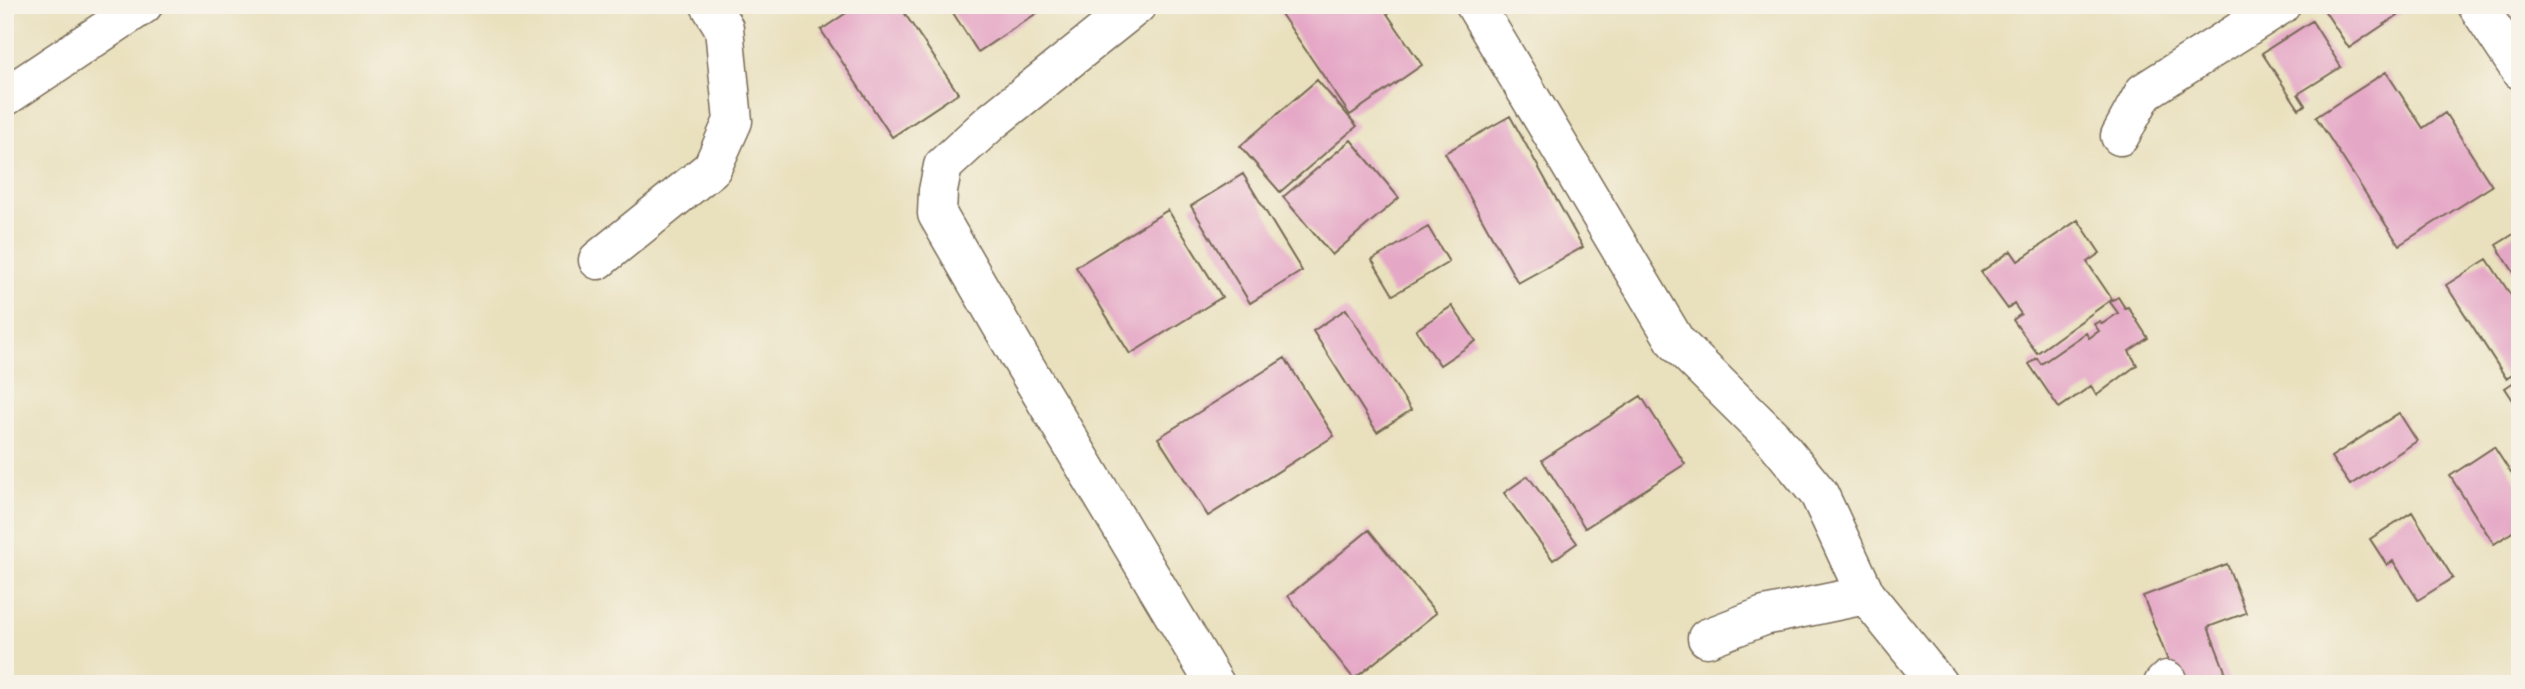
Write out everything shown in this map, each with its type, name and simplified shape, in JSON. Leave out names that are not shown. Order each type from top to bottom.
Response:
[{"type":"street","points":[[5,97],[144,5]]},
{"type":"street","points":[[598,260],[712,168],[733,121],[724,28],[710,5]]},
{"type":"street","points":[[1137,5],[991,122],[943,166],[937,214],[1215,684]]},
{"type":"street","points":[[1475,5],[1676,342],[1773,438],[1819,494],[1866,595],[1938,684]]},
{"type":"street","points":[[2120,135],[2144,92],[2281,5]]},
{"type":"street","points":[[2477,5],[2520,70]]},
{"type":"street","points":[[1707,638],[1764,616],[1866,595]]},
{"type":"building","points":[[858,5],[899,5],[958,93],[892,137],[821,30]]},
{"type":"building","points":[[948,5],[1049,5],[978,52]]},
{"type":"building","points":[[1275,5],[1381,5],[1422,65],[1350,115]]},
{"type":"building","points":[[2401,5],[2404,11],[2349,48],[2322,7]]},
{"type":"building","points":[[2312,21],[2341,67],[2298,94],[2305,105],[2299,109],[2262,53]]},
{"type":"building","points":[[2386,72],[2423,128],[2445,113],[2492,186],[2399,245],[2316,117]]},
{"type":"building","points":[[1317,80],[1357,126],[1280,192],[1240,146]]},
{"type":"building","points":[[1510,116],[1583,247],[1518,283],[1445,153]]},
{"type":"building","points":[[1351,140],[1399,198],[1332,255],[1283,197]]},
{"type":"building","points":[[1243,174],[1302,271],[1250,303],[1191,206]]},
{"type":"building","points":[[1168,210],[1222,297],[1130,354],[1076,267]]},
{"type":"building","points":[[2078,220],[2100,253],[2087,262],[2112,299],[2037,353],[2013,320],[2021,314],[2014,304],[2008,309],[1981,272],[2011,251],[2018,261]]},
{"type":"building","points":[[1428,227],[1449,262],[1393,295],[1372,260]]},
{"type":"building","points":[[2520,230],[2520,282],[2496,245]]},
{"type":"building","points":[[2487,259],[2520,309],[2520,369],[2506,378],[2446,285]]},
{"type":"building","points":[[2118,297],[2125,308],[2128,307],[2148,338],[2129,351],[2137,365],[2097,395],[2091,386],[2059,408],[2029,364],[2037,358],[2041,364],[2086,333],[2089,338],[2099,331],[2094,324],[2100,321],[2102,324],[2118,313],[2110,302]]},
{"type":"building","points":[[1452,306],[1476,341],[1440,365],[1416,330]]},
{"type":"building","points":[[1346,309],[1411,410],[1377,432],[1313,331]]},
{"type":"building","points":[[1285,358],[1334,436],[1208,516],[1158,438]]},
{"type":"building","points":[[2520,378],[2520,411],[2505,388]]},
{"type":"building","points":[[1641,396],[1685,464],[1585,528],[1542,460]]},
{"type":"building","points":[[2399,413],[2417,441],[2350,485],[2331,457]]},
{"type":"building","points":[[2494,447],[2520,487],[2520,527],[2494,544],[2450,476]]},
{"type":"building","points":[[1528,476],[1577,543],[1553,560],[1504,493]]},
{"type":"building","points":[[2412,512],[2453,578],[2418,600],[2393,561],[2387,565],[2370,539]]},
{"type":"building","points":[[1369,530],[1436,613],[1354,679],[1288,596]]},
{"type":"building","points":[[2227,564],[2246,613],[2208,627],[2230,684],[2177,684],[2143,596]]}]
